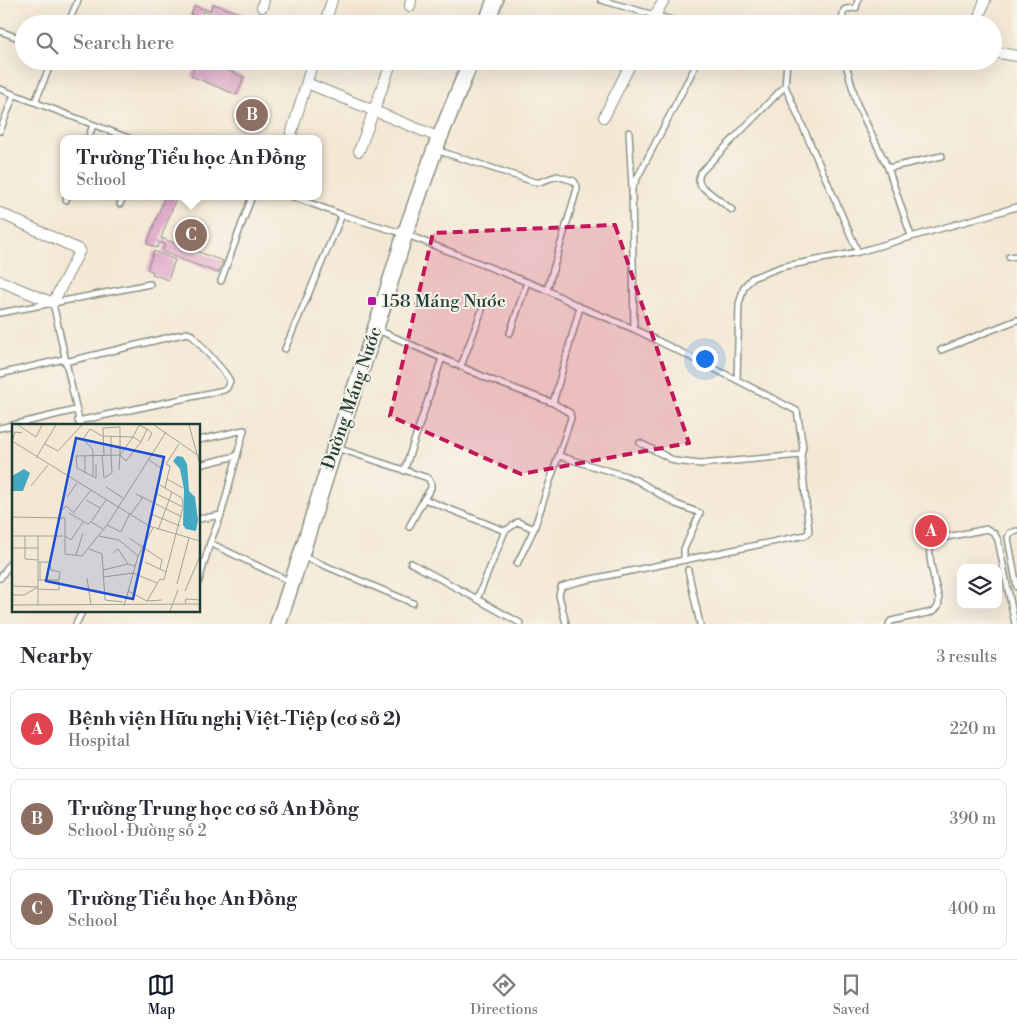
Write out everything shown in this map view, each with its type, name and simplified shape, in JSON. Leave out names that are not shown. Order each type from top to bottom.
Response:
[{"type":"main road","points":[[489,15],[495,0]]},
{"type":"main road","name":"Đường Máng Nước","points":[[278,624],[334,447],[375,329],[405,234],[467,70]]},
{"type":"street","points":[[328,15],[332,0]]},
{"type":"street","points":[[655,15],[664,0]]},
{"type":"street","points":[[979,15],[985,0]]},
{"type":"street","points":[[1002,54],[1017,56]]},
{"type":"street","points":[[291,135],[311,70]]},
{"type":"street","points":[[359,151],[389,70]]},
{"type":"street","points":[[604,117],[628,70]]},
{"type":"street","points":[[307,83],[374,111],[438,144]]},
{"type":"street","points":[[0,213],[80,250],[52,303],[0,281]]},
{"type":"lane","points":[[72,15],[78,0]]},
{"type":"lane","points":[[602,0],[640,15]]},
{"type":"lane","points":[[843,15],[844,10],[856,8],[858,0]]},
{"type":"lane","points":[[0,31],[15,37]]},
{"type":"lane","points":[[35,102],[48,70]]},
{"type":"lane","points":[[632,188],[693,70]]},
{"type":"lane","points":[[786,70],[785,86],[858,252]]},
{"type":"lane","points":[[847,70],[856,104],[888,168],[911,236]]},
{"type":"lane","points":[[732,210],[701,186],[698,177],[785,86]]},
{"type":"lane","points":[[0,90],[120,135]]},
{"type":"lane","points":[[0,131],[14,95]]},
{"type":"lane","points":[[89,135],[93,125]]},
{"type":"lane","points":[[629,132],[632,188],[634,329]]},
{"type":"lane","points":[[438,144],[535,182],[557,176],[576,183],[577,189],[547,290]]},
{"type":"lane","points":[[888,168],[942,156]]},
{"type":"lane","points":[[120,204],[122,200]]},
{"type":"lane","points":[[221,281],[251,200]]},
{"type":"lane","points":[[303,200],[342,215],[405,234],[547,290],[580,307],[634,329],[797,411],[803,447],[801,455],[809,532],[806,535],[577,582],[561,587],[559,595],[566,624]]},
{"type":"lane","points":[[737,380],[739,304],[744,287],[752,278],[781,267],[858,252],[1017,206]]},
{"type":"lane","points":[[285,349],[342,215]]},
{"type":"lane","points":[[1009,256],[1017,256]]},
{"type":"lane","points":[[510,333],[527,282]]},
{"type":"lane","points":[[0,314],[150,284]]},
{"type":"lane","points":[[0,374],[65,360],[187,333],[192,335],[225,373],[230,381],[229,384],[224,390],[79,423],[65,360],[52,303]]},
{"type":"lane","points":[[552,403],[580,307]]},
{"type":"lane","points":[[461,366],[482,310]]},
{"type":"lane","points":[[941,350],[1017,320]]},
{"type":"lane","points":[[375,329],[489,379],[552,403],[568,412],[571,416],[534,529],[517,564]]},
{"type":"lane","points":[[404,471],[442,358]]},
{"type":"lane","points":[[17,424],[76,410]]},
{"type":"lane","points":[[200,440],[244,430],[221,515],[200,577]]},
{"type":"lane","points":[[640,443],[675,460],[694,464],[801,455]]},
{"type":"lane","points":[[334,447],[428,478],[431,488],[408,527]]},
{"type":"lane","points":[[200,465],[236,456]]},
{"type":"lane","points":[[558,456],[638,480],[676,504],[700,513],[684,549],[684,560]]},
{"type":"lane","points":[[424,499],[505,531]]},
{"type":"lane","points":[[200,519],[221,515]]},
{"type":"lane","points":[[477,599],[505,531],[518,522],[534,529]]},
{"type":"lane","points":[[888,624],[891,621],[932,612],[937,609],[939,599],[930,555],[930,546],[933,542],[937,539],[987,529],[995,534],[998,540],[1015,624]]},
{"type":"lane","points":[[1017,531],[1010,533],[1008,538],[1017,588]]},
{"type":"lane","points":[[210,543],[291,583]]},
{"type":"lane","points":[[301,555],[413,603]]},
{"type":"lane","points":[[0,578],[12,561]]},
{"type":"lane","points":[[412,563],[520,623]]},
{"type":"lane","points":[[688,570],[700,624]]},
{"type":"lane","points":[[76,624],[82,612]]},
{"type":"highlighted area","points":[[615,225],[689,443],[521,474],[390,416],[433,233]]},
{"type":"building","points":[[213,4],[247,15],[215,15],[203,11],[202,15],[191,15],[194,6],[210,11]]},
{"type":"building","points":[[193,70],[227,70],[244,77],[237,95],[191,76]]},
{"type":"building","points":[[164,200],[175,200],[161,238],[223,261],[218,273],[162,252],[165,244],[159,243],[157,248],[147,244]]},
{"type":"building","points":[[154,251],[175,260],[168,280],[152,274],[153,272],[147,269]]},
{"type":"place","name":"Trường Trung học cơ sở An Đồng","points":[[252,115]]},
{"type":"place","name":"Trường Tiểu học An Đồng","points":[[191,235]]},
{"type":"place","name":"158 Máng Nước","points":[[372,301]]},
{"type":"place","name":"Bệnh viện Hữu nghị Việt-Tiệp (cơ sở 2)","points":[[931,531]]}]
